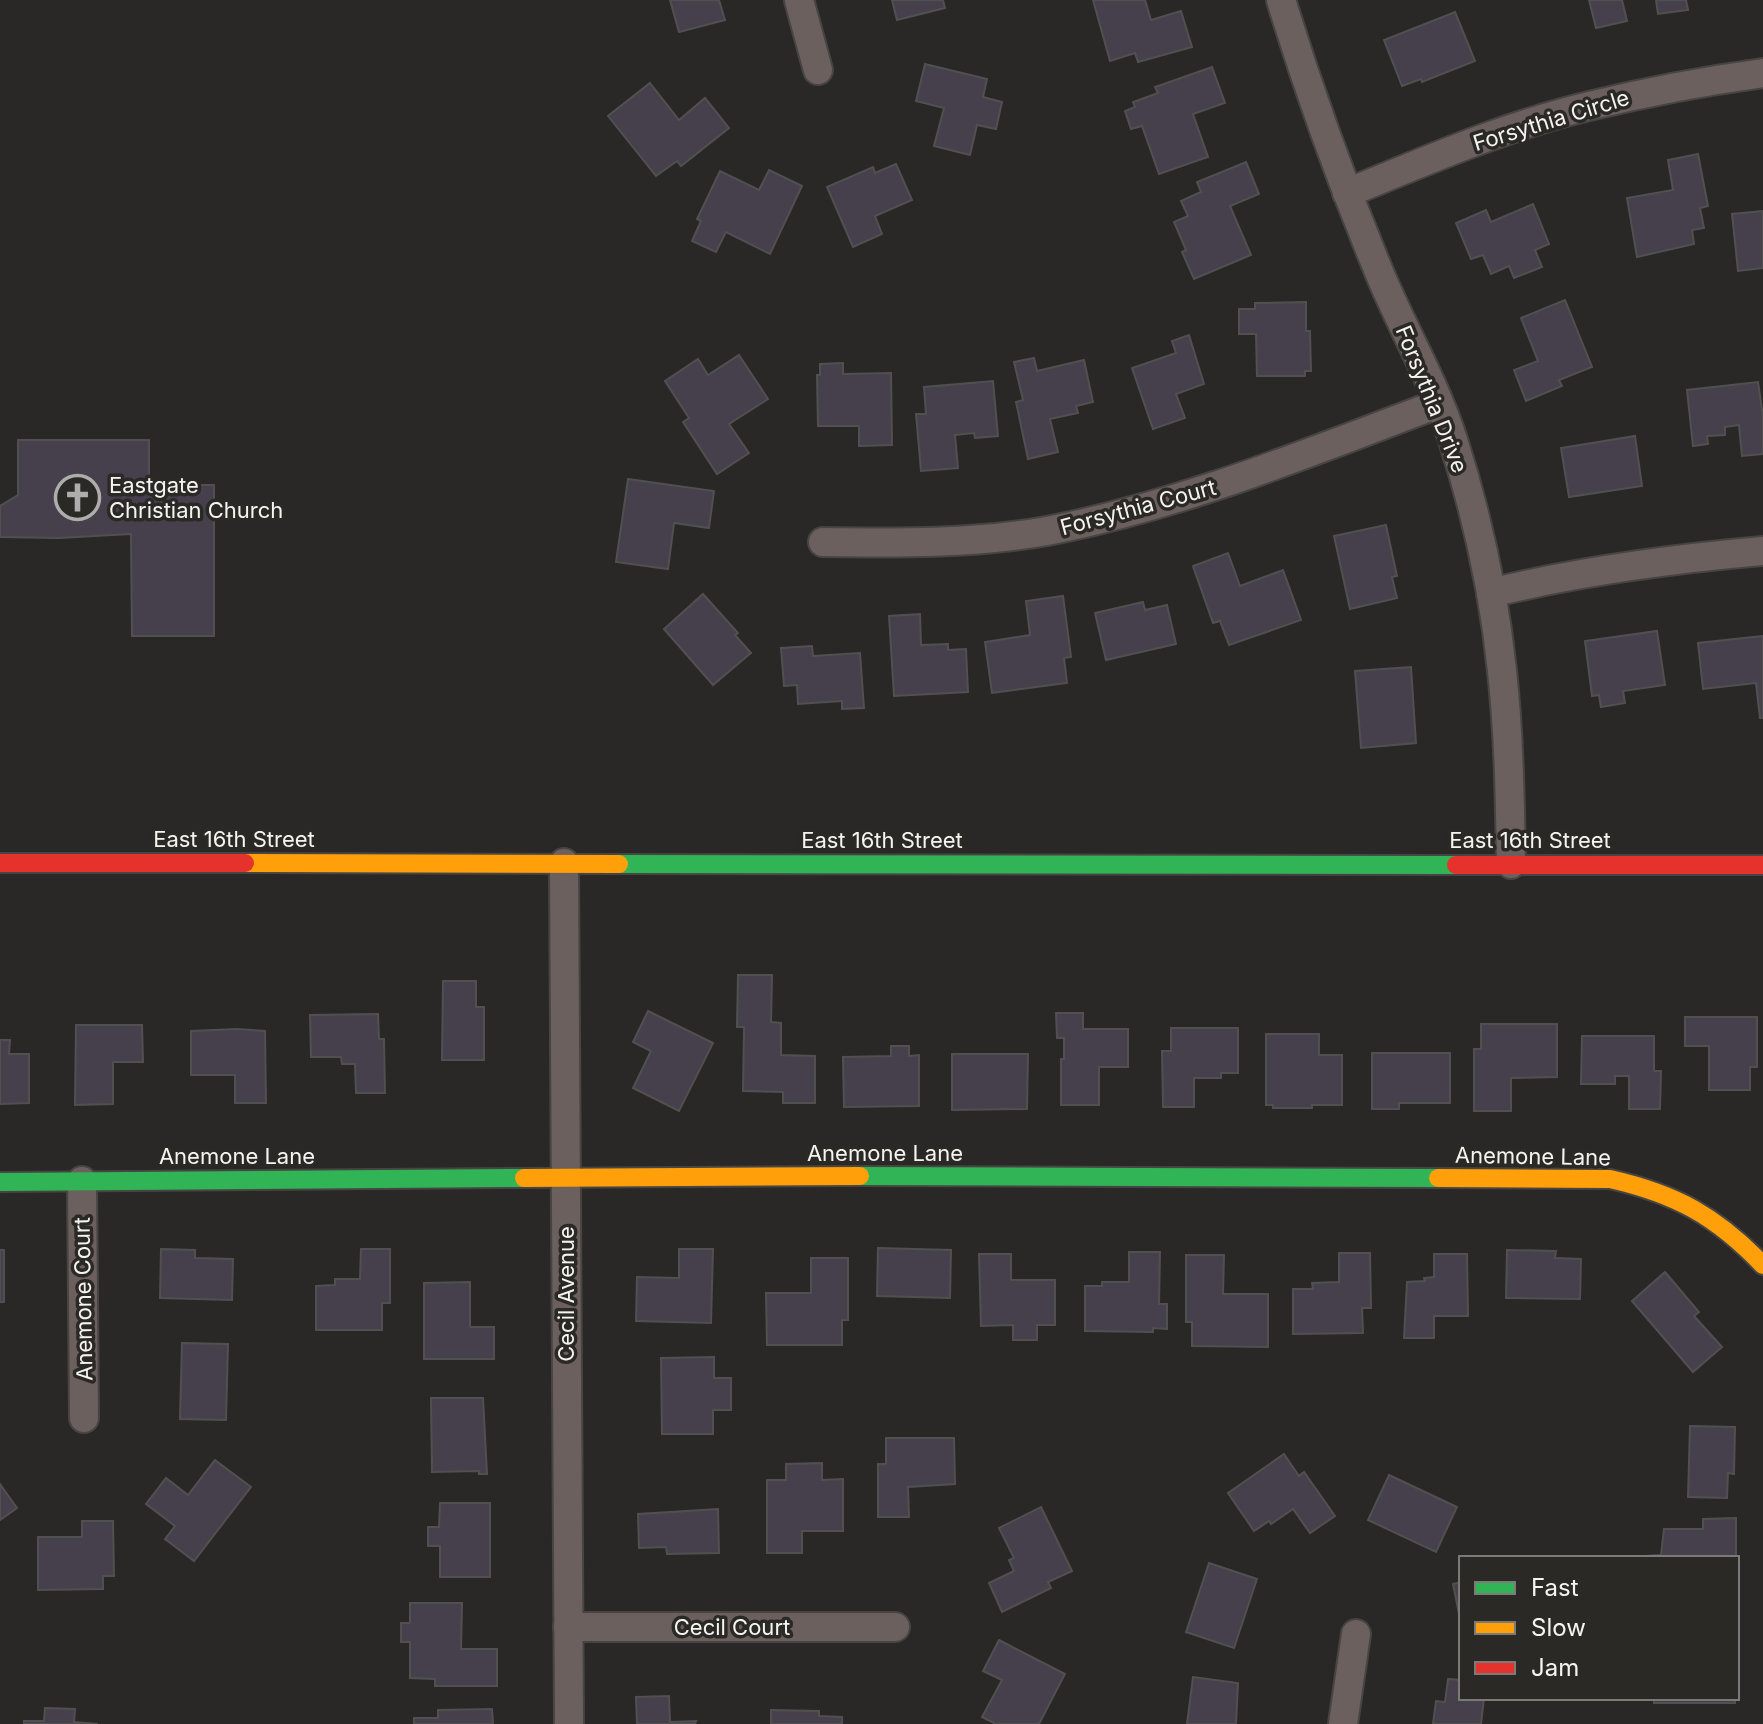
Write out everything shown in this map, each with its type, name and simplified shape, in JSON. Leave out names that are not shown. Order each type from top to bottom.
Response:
[{"type":"street","points":[[799,0],[818,70]]},
{"type":"street","name":"Forsythia Drive","points":[[1281,0],[1347,193],[1438,404],[1463,476],[1491,593],[1506,712],[1511,864]]},
{"type":"street","name":"Forsythia Circle","points":[[1347,193],[1500,133],[1590,105],[1655,90],[1763,73]]},
{"type":"street","name":"Forsythia Court","points":[[823,542],[955,541],[1046,531],[1148,508],[1223,484],[1438,404]]},
{"type":"street","points":[[1491,593],[1530,583],[1649,563],[1763,551]]},
{"type":"street","name":"East 16th Street","points":[[0,863],[1763,865]]},
{"type":"street","name":"Cecil Avenue","points":[[564,863],[569,1724]]},
{"type":"street","name":"Anemone Lane","points":[[0,1182],[566,1177],[1610,1179],[1674,1196],[1720,1223],[1759,1252]]},
{"type":"street","name":"Anemone Court","points":[[82,1181],[84,1418]]},
{"type":"street","name":"Cecil Court","points":[[568,1627],[895,1627]]},
{"type":"street","points":[[1343,1724],[1356,1634]]},
{"type":"building","points":[[670,0],[719,0],[725,20],[679,32]]},
{"type":"building","points":[[892,0],[943,0],[945,8],[897,20]]},
{"type":"building","points":[[1093,0],[1145,0],[1151,20],[1181,11],[1192,47],[1138,62],[1135,53],[1110,61]]},
{"type":"building","points":[[1589,0],[1622,0],[1627,21],[1596,28]]},
{"type":"building","points":[[1656,0],[1686,0],[1688,10],[1658,14]]},
{"type":"building","points":[[1455,12],[1475,61],[1422,82],[1421,79],[1402,86],[1384,40]]},
{"type":"building","points":[[925,64],[987,79],[983,97],[1002,102],[996,129],[977,125],[970,155],[934,146],[944,108],[916,101]]},
{"type":"building","points":[[1212,67],[1225,103],[1193,114],[1208,157],[1159,174],[1142,126],[1131,129],[1125,111],[1135,107],[1133,102],[1158,93],[1155,87]]},
{"type":"building","points":[[650,83],[679,120],[705,98],[729,128],[681,166],[677,161],[656,176],[608,116]]},
{"type":"building","points":[[1698,154],[1708,206],[1700,208],[1704,228],[1692,230],[1694,244],[1637,257],[1627,198],[1673,190],[1668,160]]},
{"type":"building","points":[[1246,162],[1259,194],[1230,206],[1251,255],[1194,279],[1174,222],[1188,216],[1181,201],[1201,192],[1197,182]]},
{"type":"building","points":[[896,164],[912,200],[875,216],[882,234],[853,247],[827,187],[873,167],[875,173]]},
{"type":"building","points":[[769,170],[802,186],[770,254],[726,232],[716,252],[692,241],[701,221],[697,219],[720,171],[759,190]]},
{"type":"building","points":[[1533,204],[1549,244],[1535,250],[1542,267],[1514,278],[1509,266],[1491,274],[1483,255],[1471,259],[1456,223],[1486,210],[1491,222]]},
{"type":"building","points":[[1763,211],[1763,268],[1738,271],[1732,214]]},
{"type":"building","points":[[1565,300],[1592,367],[1559,380],[1562,386],[1526,401],[1514,370],[1538,361],[1521,318]]},
{"type":"building","points":[[1306,302],[1311,371],[1305,371],[1305,376],[1257,376],[1256,334],[1239,334],[1239,309],[1255,309],[1255,303]]},
{"type":"building","points":[[1189,335],[1204,384],[1176,394],[1185,418],[1153,429],[1132,368],[1176,353],[1172,341]]},
{"type":"building","points":[[739,355],[768,399],[729,424],[749,453],[717,474],[683,422],[689,418],[665,381],[698,359],[708,375]]},
{"type":"building","points":[[1034,358],[1037,371],[1084,360],[1093,402],[1076,406],[1078,413],[1050,419],[1058,452],[1028,459],[1016,402],[1023,400],[1014,362]]},
{"type":"building","points":[[843,363],[843,374],[891,373],[892,445],[859,446],[859,426],[818,426],[817,375],[820,375],[820,364]]},
{"type":"building","points":[[993,381],[998,436],[975,438],[974,433],[955,435],[958,468],[921,471],[916,414],[926,414],[924,387]]},
{"type":"building","points":[[1758,382],[1763,416],[1763,454],[1742,456],[1739,425],[1725,427],[1725,435],[1707,436],[1708,444],[1693,446],[1687,390]]},
{"type":"building","points":[[1635,436],[1642,486],[1569,497],[1561,448]]},
{"type":"building","points":[[18,440],[149,440],[149,485],[214,485],[214,636],[132,636],[131,534],[0,537],[0,506],[18,495]]},
{"type":"building","points":[[628,479],[714,491],[709,528],[674,523],[668,569],[616,562]]},
{"type":"building","points":[[1386,525],[1397,576],[1392,577],[1397,598],[1350,609],[1334,536]]},
{"type":"building","points":[[1228,553],[1240,586],[1283,570],[1301,620],[1229,645],[1220,621],[1213,623],[1193,566]]},
{"type":"building","points":[[703,594],[738,633],[735,635],[751,653],[713,685],[664,629]]},
{"type":"building","points":[[1063,596],[1071,657],[1064,658],[1067,683],[992,693],[985,642],[1030,635],[1026,601]]},
{"type":"building","points":[[1143,602],[1145,610],[1167,605],[1176,644],[1106,660],[1095,613]]},
{"type":"building","points":[[920,614],[921,645],[948,644],[948,650],[966,649],[968,692],[894,696],[889,616]]},
{"type":"building","points":[[1657,631],[1665,685],[1623,691],[1625,703],[1601,707],[1599,695],[1592,696],[1585,641]]},
{"type":"building","points":[[1763,636],[1763,718],[1760,718],[1756,683],[1703,689],[1698,643]]},
{"type":"building","points":[[812,646],[813,656],[860,653],[864,708],[842,709],[842,701],[798,704],[797,685],[784,686],[781,648]]},
{"type":"building","points":[[1411,667],[1416,743],[1361,748],[1355,671]]},
{"type":"building","points":[[738,975],[772,975],[771,1022],[781,1023],[781,1055],[815,1056],[815,1103],[783,1103],[783,1092],[743,1091],[744,1027],[737,1027]]},
{"type":"building","points":[[443,981],[476,981],[476,1007],[484,1007],[484,1060],[442,1060]]},
{"type":"building","points":[[648,1011],[713,1043],[679,1111],[633,1088],[651,1051],[633,1042]]},
{"type":"building","points":[[1056,1013],[1083,1013],[1083,1029],[1128,1029],[1128,1067],[1099,1067],[1099,1105],[1061,1105],[1064,1038],[1057,1038]]},
{"type":"building","points":[[378,1014],[379,1039],[384,1039],[385,1093],[356,1093],[355,1064],[342,1064],[341,1057],[311,1057],[310,1015]]},
{"type":"building","points":[[1685,1017],[1757,1017],[1757,1067],[1750,1067],[1750,1090],[1709,1090],[1709,1046],[1685,1046]]},
{"type":"building","points":[[1481,1024],[1557,1024],[1557,1077],[1511,1078],[1511,1111],[1474,1111],[1474,1049],[1481,1049]]},
{"type":"building","points":[[76,1025],[142,1025],[143,1062],[113,1062],[113,1104],[75,1105]]},
{"type":"building","points":[[1171,1028],[1238,1028],[1238,1073],[1221,1073],[1221,1078],[1194,1078],[1194,1107],[1163,1107],[1162,1051],[1171,1051]]},
{"type":"building","points":[[191,1031],[265,1031],[266,1103],[235,1103],[235,1075],[191,1075]]},
{"type":"building","points":[[1266,1034],[1319,1034],[1319,1055],[1342,1055],[1342,1105],[1273,1108],[1273,1105],[1266,1105]]},
{"type":"building","points":[[1582,1036],[1654,1036],[1654,1071],[1661,1071],[1660,1109],[1629,1109],[1629,1076],[1615,1076],[1615,1084],[1581,1084]]},
{"type":"building","points":[[0,1040],[10,1040],[9,1054],[29,1054],[29,1103],[0,1104]]},
{"type":"building","points":[[891,1046],[909,1046],[909,1056],[919,1055],[919,1106],[844,1107],[843,1057],[891,1056]]},
{"type":"building","points":[[1372,1053],[1450,1053],[1450,1103],[1399,1103],[1399,1109],[1372,1109]]},
{"type":"building","points":[[952,1054],[1028,1054],[1027,1109],[952,1110]]},
{"type":"building","points":[[878,1248],[951,1250],[950,1298],[877,1296]]},
{"type":"building","points":[[161,1249],[195,1250],[195,1258],[233,1259],[232,1300],[160,1298]]},
{"type":"building","points":[[361,1249],[390,1249],[390,1303],[382,1303],[382,1330],[316,1330],[316,1286],[335,1285],[335,1279],[360,1279]]},
{"type":"building","points":[[679,1249],[713,1249],[711,1323],[636,1321],[637,1277],[679,1278]]},
{"type":"building","points":[[0,1250],[4,1250],[4,1302],[0,1302]]},
{"type":"building","points":[[1507,1250],[1556,1251],[1555,1258],[1581,1259],[1580,1299],[1506,1298]]},
{"type":"building","points":[[1129,1252],[1160,1252],[1159,1304],[1167,1304],[1167,1329],[1153,1328],[1153,1332],[1085,1331],[1085,1286],[1102,1286],[1102,1282],[1129,1282]]},
{"type":"building","points":[[1339,1253],[1370,1253],[1371,1308],[1362,1308],[1363,1333],[1293,1334],[1293,1289],[1313,1289],[1312,1283],[1339,1282]]},
{"type":"building","points":[[979,1254],[1011,1254],[1011,1280],[1055,1280],[1055,1325],[1037,1325],[1037,1340],[1013,1340],[1013,1325],[981,1326]]},
{"type":"building","points":[[1434,1254],[1467,1254],[1468,1316],[1434,1316],[1434,1338],[1404,1338],[1407,1282],[1434,1277]]},
{"type":"building","points":[[1186,1255],[1224,1255],[1223,1294],[1268,1294],[1268,1347],[1192,1346],[1192,1322],[1186,1322]]},
{"type":"building","points":[[811,1258],[848,1258],[848,1320],[842,1320],[842,1345],[767,1345],[766,1293],[811,1293]]},
{"type":"building","points":[[1665,1272],[1699,1312],[1694,1316],[1722,1347],[1693,1372],[1632,1301]]},
{"type":"building","points":[[470,1282],[470,1327],[494,1327],[494,1359],[424,1359],[424,1283]]},
{"type":"building","points":[[182,1343],[228,1344],[226,1420],[180,1419]]},
{"type":"building","points":[[714,1357],[714,1378],[731,1378],[731,1410],[713,1410],[713,1434],[662,1434],[661,1358]]},
{"type":"building","points":[[431,1398],[483,1398],[487,1474],[479,1474],[479,1471],[432,1472]]},
{"type":"building","points":[[1690,1426],[1735,1427],[1734,1474],[1728,1473],[1727,1498],[1688,1497]]},
{"type":"building","points":[[886,1438],[954,1438],[955,1484],[908,1487],[909,1517],[878,1517],[878,1464],[886,1464]]},
{"type":"building","points":[[1284,1454],[1299,1476],[1304,1472],[1335,1516],[1310,1533],[1293,1509],[1254,1531],[1228,1493]]},
{"type":"building","points":[[215,1460],[251,1487],[194,1561],[165,1539],[175,1526],[146,1504],[166,1478],[188,1495]]},
{"type":"building","points":[[822,1463],[822,1480],[843,1479],[843,1531],[802,1531],[802,1553],[767,1553],[767,1480],[786,1480],[786,1464]]},
{"type":"building","points":[[1389,1475],[1457,1507],[1436,1552],[1368,1520]]},
{"type":"building","points":[[0,1484],[17,1508],[0,1520]]},
{"type":"building","points":[[440,1503],[490,1503],[490,1577],[440,1577],[440,1546],[428,1546],[428,1527],[439,1527]]},
{"type":"building","points":[[1041,1507],[1072,1571],[1048,1582],[1051,1588],[1002,1612],[989,1583],[1014,1571],[1009,1560],[1014,1558],[999,1528]]},
{"type":"building","points":[[718,1509],[719,1553],[667,1554],[666,1547],[639,1548],[638,1514]]},
{"type":"building","points":[[1736,1518],[1736,1556],[1646,1556],[1661,1555],[1664,1529],[1703,1529],[1703,1519]]},
{"type":"building","points":[[82,1521],[113,1521],[114,1576],[103,1576],[103,1589],[38,1590],[38,1537],[82,1537]]},
{"type":"building","points":[[1209,1563],[1257,1579],[1234,1648],[1186,1632]]},
{"type":"building","points":[[1459,1582],[1459,1614],[1453,1584]]},
{"type":"building","points":[[410,1603],[462,1603],[461,1649],[497,1649],[497,1686],[435,1686],[435,1679],[410,1678],[410,1642],[401,1642],[401,1623],[410,1623]]},
{"type":"building","points":[[999,1640],[1065,1674],[1039,1724],[996,1724],[982,1717],[1002,1680],[983,1671]]},
{"type":"building","points":[[1193,1677],[1238,1683],[1236,1724],[1187,1724]]},
{"type":"building","points":[[1448,1679],[1459,1680],[1459,1700],[1484,1700],[1481,1724],[1433,1724],[1436,1701],[1445,1702]]},
{"type":"building","points":[[669,1696],[670,1722],[696,1721],[695,1724],[637,1724],[636,1697]]},
{"type":"building","points":[[1654,1700],[1735,1700],[1735,1703],[1654,1703]]},
{"type":"building","points":[[45,1708],[75,1709],[74,1722],[98,1724],[24,1724],[24,1721],[44,1721]]},
{"type":"building","points":[[492,1709],[493,1724],[414,1724],[414,1718],[438,1718],[438,1710]]},
{"type":"building","points":[[771,1710],[819,1711],[819,1716],[842,1717],[842,1724],[771,1724]]},
{"type":"traffic: fast","points":[[619,864],[1456,865]]},
{"type":"traffic: fast","points":[[860,1176],[1438,1178]]},
{"type":"traffic: fast","points":[[0,1182],[524,1178]]},
{"type":"traffic: slow","points":[[245,863],[619,864]]},
{"type":"traffic: slow","points":[[524,1178],[860,1176]]},
{"type":"traffic: slow","points":[[1438,1178],[1610,1179],[1634,1185],[1694,1209],[1729,1233],[1763,1265]]},
{"type":"traffic: jam","points":[[0,863],[245,863]]},
{"type":"traffic: jam","points":[[1456,865],[1763,865]]},
{"type":"place","name":"Eastgate Christian Church","points":[[78,498]]}]
